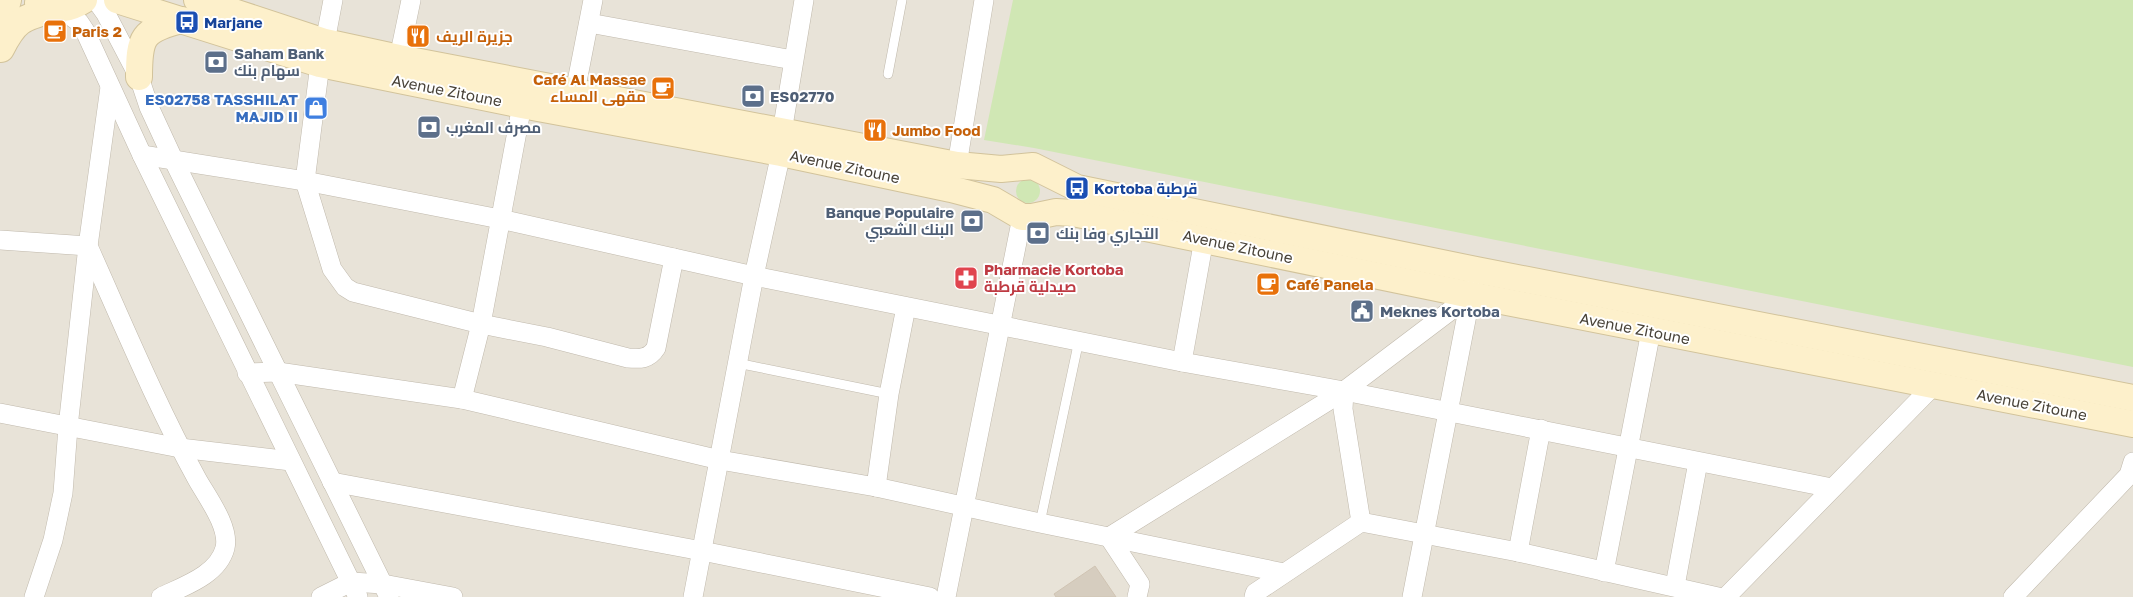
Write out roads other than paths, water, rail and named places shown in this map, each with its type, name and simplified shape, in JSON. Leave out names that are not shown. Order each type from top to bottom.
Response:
[{"type":"main road","points":[[1,57],[3,18],[8,0]]},
{"type":"main road","points":[[1,57],[12,29],[22,20],[49,6],[69,8],[84,0]]},
{"type":"main road","name":"Avenue Zitoune","points":[[117,0],[189,10],[322,53],[522,105],[957,165],[1001,169],[1030,168],[1077,188],[1476,270],[2133,398]]},
{"type":"main road","points":[[139,77],[139,54],[146,36],[159,26],[189,10]]},
{"type":"main road","name":"Avenue Zitoune","points":[[322,53],[399,58],[575,92],[781,142],[959,190],[993,200],[1023,213],[1072,213],[1651,331],[2133,424]]},
{"type":"main road","points":[[1030,168],[1052,183],[1054,192],[1052,201],[1047,209],[1023,213],[1002,194],[1002,186],[1005,178],[1030,168]]},
{"type":"street","points":[[96,0],[106,14],[139,77],[149,107],[174,161],[386,590]]},
{"type":"street","points":[[334,0],[322,53],[305,181],[332,269],[344,287],[369,297],[481,324],[547,337],[628,358],[645,358],[652,355],[656,348],[674,258]]},
{"type":"street","points":[[399,58],[410,0]]},
{"type":"street","points":[[575,92],[593,0]]},
{"type":"street","points":[[693,597],[781,142],[804,0]]},
{"type":"street","points":[[957,165],[984,0]]},
{"type":"street","points":[[49,6],[79,22],[85,31],[142,155],[247,373],[355,590]]},
{"type":"street","points":[[589,23],[793,60]]},
{"type":"street","points":[[34,597],[59,517],[63,493],[68,427],[88,246],[110,87]]},
{"type":"street","points":[[462,399],[481,324],[522,105]]},
{"type":"street","points":[[142,155],[305,181],[500,219],[754,276],[906,307],[1182,362],[1344,391],[1832,488]]},
{"type":"street","points":[[946,597],[1023,213]]},
{"type":"street","points":[[1182,362],[1204,239]]},
{"type":"street","points":[[0,240],[88,246]]},
{"type":"street","points":[[88,246],[180,448],[225,530],[225,548],[217,564],[201,578],[161,597]]},
{"type":"street","points":[[1412,597],[1476,270]]},
{"type":"street","points":[[1109,537],[1344,391],[1471,295]]},
{"type":"street","points":[[876,487],[889,394],[906,307]]},
{"type":"street","points":[[1604,572],[1651,331]]},
{"type":"street","points":[[247,373],[278,372],[462,399],[720,460],[876,487],[1284,573]]},
{"type":"street","points":[[1726,597],[1934,385]]},
{"type":"street","points":[[1344,391],[1343,409],[1361,522]]},
{"type":"street","points":[[0,413],[180,448],[291,461]]},
{"type":"street","points":[[1518,552],[1541,430]]},
{"type":"street","points":[[1676,586],[1698,462]]},
{"type":"street","points":[[2013,597],[2132,471]]},
{"type":"street","points":[[332,482],[702,551],[930,597]]},
{"type":"street","points":[[1254,597],[1255,593],[1361,522],[1518,552],[1676,586],[1718,597]]},
{"type":"street","points":[[1109,537],[1140,584],[1137,597]]},
{"type":"street","points":[[321,597],[355,590],[386,590],[453,597]]},
{"type":"lane","points":[[888,74],[902,0]]},
{"type":"lane","points":[[1040,523],[1079,340]]},
{"type":"lane","points":[[738,363],[889,394]]},
{"type":"place","name":"Marjane","points":[[187,22]]},
{"type":"place","name":"Paris 2","points":[[55,31]]},
{"type":"place","name":"جزيرة الريف","points":[[418,36]]},
{"type":"place","name":"Saham Bank سهام بنك","points":[[216,62]]},
{"type":"place","name":"Café Al Massae مقهى المساء","points":[[663,88]]},
{"type":"place","name":"ES02770","points":[[753,96]]},
{"type":"place","name":"ES02758 TASSHILAT MAJID II","points":[[316,108]]},
{"type":"place","name":"مصرف المغرب","points":[[429,127]]},
{"type":"place","name":"Jumbo Food","points":[[875,130]]},
{"type":"place","name":"Kortoba قرطبة","points":[[1077,188]]},
{"type":"place","name":"Banque Populaire البنك الشعبي","points":[[972,221]]},
{"type":"place","name":"التجاري وفا بنك","points":[[1038,233]]},
{"type":"place","name":"Pharmacie Kortoba صيدلية قرطبة","points":[[966,278]]},
{"type":"place","name":"Café Panela","points":[[1268,284]]},
{"type":"place","name":"Meknes Kortoba","points":[[1362,311]]}]
